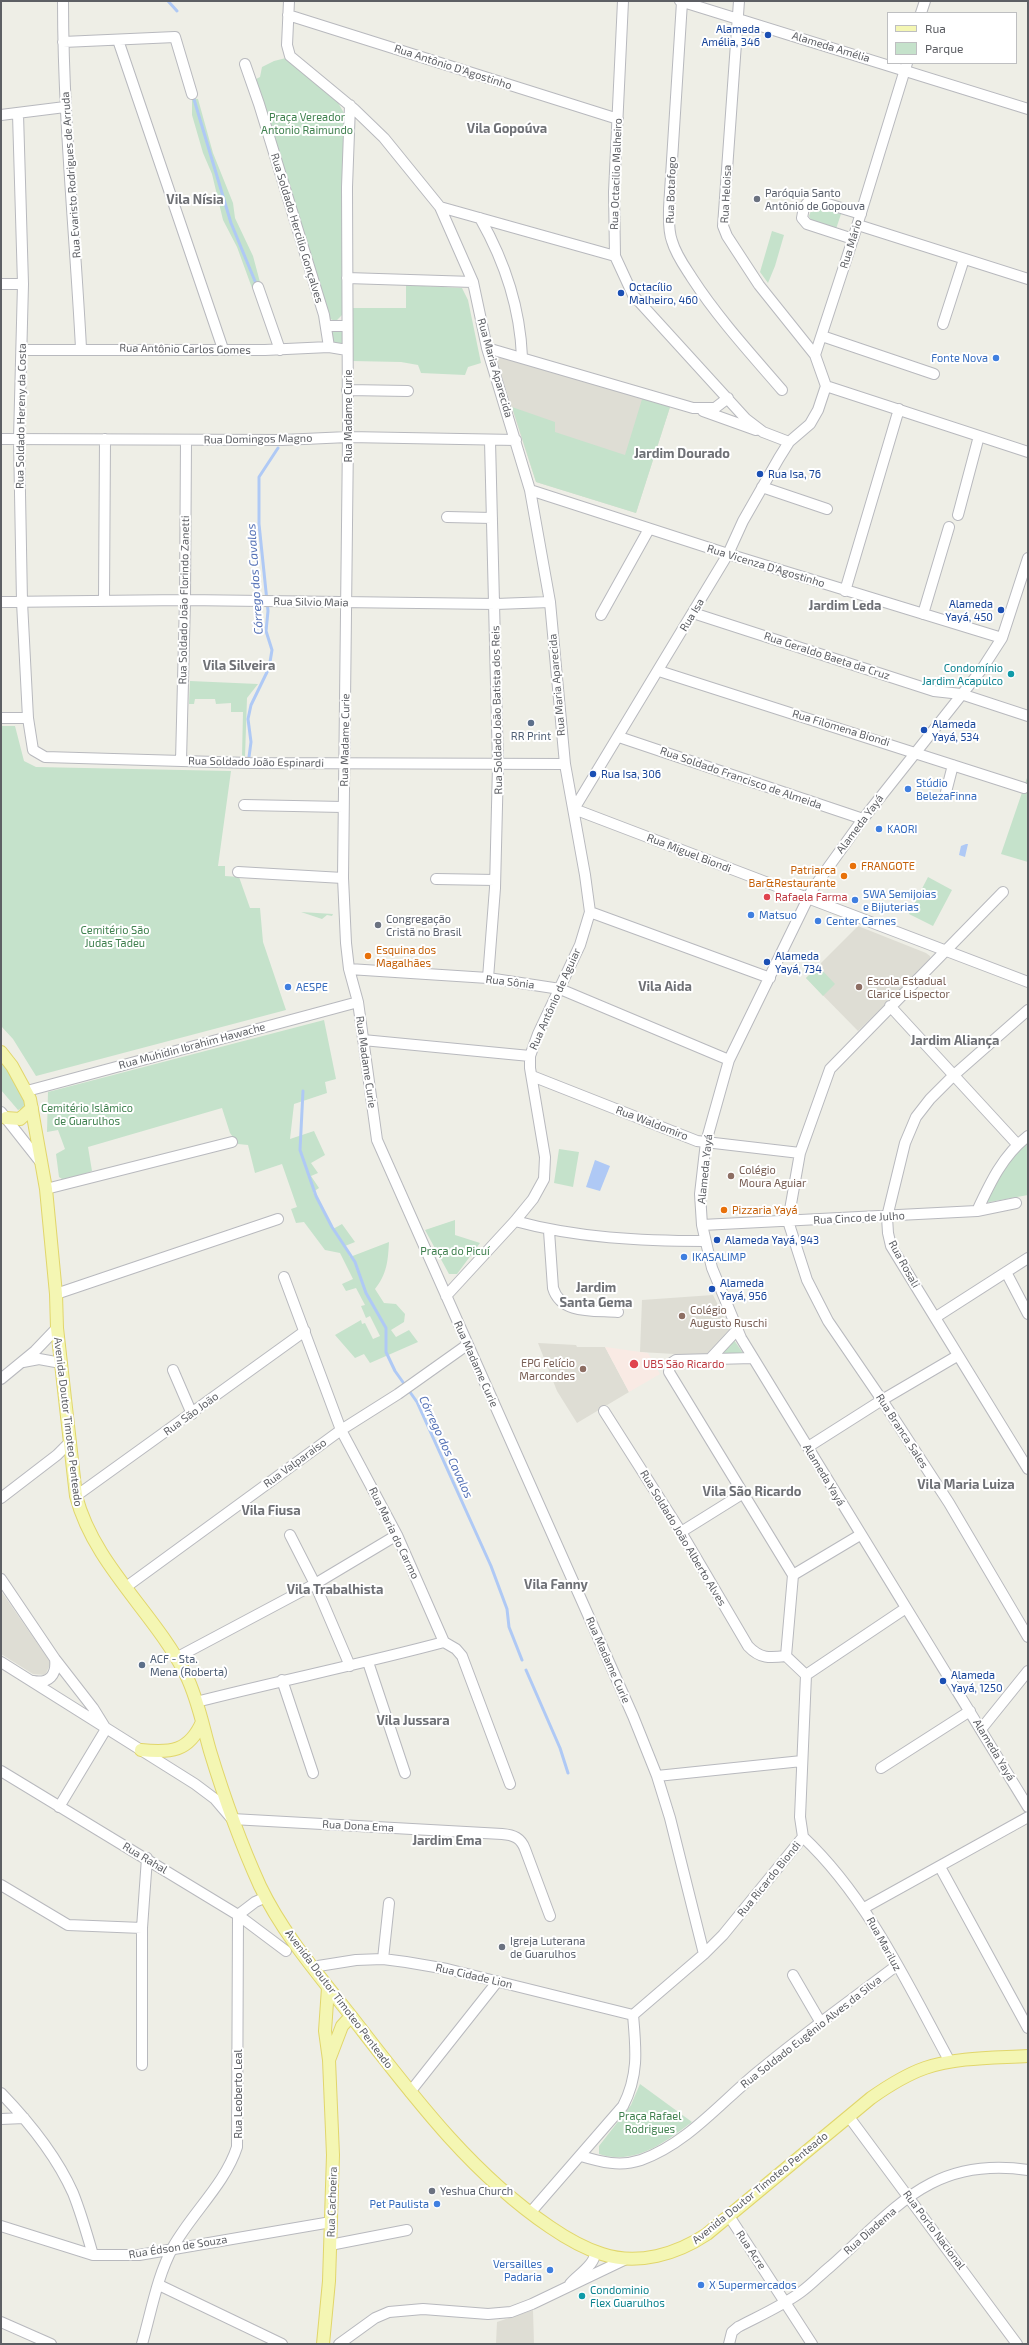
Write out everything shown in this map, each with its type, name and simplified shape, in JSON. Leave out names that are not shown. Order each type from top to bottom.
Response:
[{"type":"main road","name":"Avenida Doutor Timoteo Penteado","points":[[1,1052],[12,1066],[27,1091],[32,1108],[46,1189],[56,1294],[57,1328],[76,1496],[87,1528],[176,1658],[189,1680],[232,1819],[261,1896],[312,1967],[410,2092],[470,2158],[530,2214],[567,2238],[594,2252],[626,2259],[672,2253],[690,2245],[729,2216],[871,2098],[899,2080],[925,2068],[950,2062],[1028,2056]]},
{"type":"main road","points":[[3,1115],[20,1119],[32,1108]]},
{"type":"main road","points":[[141,1750],[168,1752],[181,1748],[194,1736],[202,1722]]},
{"type":"main road","name":"Rua Cachoeira","points":[[323,2344],[329,2281],[334,2155],[329,2060],[325,2031],[328,1988]]},
{"type":"main road","name":"Rua Cachoeira","points":[[329,2060],[342,2026],[351,2016]]},
{"type":"street","name":"Rua Evaristo Rodrigues de Arruda","points":[[63,1],[65,107],[74,203],[81,348]]},
{"type":"street","name":"Rua Maria Aparecida","points":[[289,1],[287,45],[290,56],[350,105],[384,138],[440,207],[473,282],[487,348],[530,490],[550,602],[565,764]]},
{"type":"street","name":"Rua Octacilio Malheiro","points":[[623,1],[614,192],[615,256],[634,295],[754,426],[763,432],[789,442]]},
{"type":"street","name":"Alameda Amélia","points":[[681,1],[737,19],[887,62]]},
{"type":"street","name":"Rua Botafogo","points":[[681,1],[669,208],[669,226],[672,241],[680,258],[701,291],[725,324],[782,390]]},
{"type":"street","name":"Rua Heloisa","points":[[739,1],[723,226],[727,236],[759,285],[815,355],[826,386]]},
{"type":"street","points":[[921,12],[925,1]]},
{"type":"street","name":"Rua Antônio D'Agostinho","points":[[288,15],[618,119]]},
{"type":"street","points":[[63,42],[175,37],[192,94]]},
{"type":"street","points":[[118,40],[223,349]]},
{"type":"street","name":"Rua Soldado Hercilio Gonçalves","points":[[245,64],[260,104],[326,326],[329,347]]},
{"type":"street","name":"Alameda Amélia","points":[[895,64],[1028,109]]},
{"type":"street","name":"Rua Mário","points":[[815,355],[858,225],[906,67]]},
{"type":"street","name":"Rua Madame Curie","points":[[350,105],[347,278],[347,602],[343,878],[346,943],[349,969],[358,1002],[377,1140],[633,1716],[657,1776],[670,1818],[704,1954]]},
{"type":"street","points":[[1,115],[65,107]]},
{"type":"street","name":"Rua Soldado Hereny da Costa","points":[[18,114],[23,284],[20,439],[22,602],[28,718]]},
{"type":"street","points":[[853,239],[807,224],[802,218],[802,211],[808,202],[818,201],[861,214]]},
{"type":"street","points":[[440,207],[615,256]]},
{"type":"street","points":[[480,218],[505,268],[521,327],[522,357]]},
{"type":"street","points":[[858,225],[1028,279]]},
{"type":"street","points":[[943,324],[964,259]]},
{"type":"street","points":[[347,278],[473,282]]},
{"type":"street","points":[[1,284],[23,284]]},
{"type":"street","points":[[258,287],[280,350]]},
{"type":"street","points":[[326,326],[347,326]]},
{"type":"street","points":[[822,336],[934,374]]},
{"type":"street","name":"Rua Antônio Carlos Gomes","points":[[22,350],[81,348],[280,350],[329,347],[347,350]]},
{"type":"street","points":[[487,348],[693,408],[763,432]]},
{"type":"street","points":[[826,386],[1028,452]]},
{"type":"street","name":"Rua Isa","points":[[574,809],[619,737],[728,554],[762,487],[789,442],[810,424],[824,398],[826,386]]},
{"type":"street","points":[[347,390],[408,391]]},
{"type":"street","points":[[693,408],[715,408],[728,398]]},
{"type":"street","points":[[845,591],[899,409]]},
{"type":"street","points":[[958,515],[979,436]]},
{"type":"street","name":"Rua Domingos Magno","points":[[1,439],[282,440],[348,437],[490,441],[516,440]]},
{"type":"street","points":[[104,600],[105,440]]},
{"type":"street","name":"Rua Soldado João Florindo Zanetti","points":[[181,761],[185,600],[186,440]]},
{"type":"street","name":"Rua Soldado João Batista dos Reis","points":[[488,978],[495,880],[498,765],[496,604],[490,441]]},
{"type":"street","points":[[762,487],[827,509]]},
{"type":"street","name":"Rua Vicenza D'Agostinho","points":[[530,490],[845,591],[1002,638]]},
{"type":"street","points":[[447,517],[492,518]]},
{"type":"street","points":[[923,614],[949,527]]},
{"type":"street","points":[[601,616],[649,529]]},
{"type":"street","name":"Alameda Yayá","points":[[1028,558],[1024,592],[1002,638],[982,669],[863,819],[807,897],[770,978],[729,1060],[706,1142],[700,1194],[702,1225],[705,1241],[720,1288],[738,1330],[753,1358],[860,1535],[970,1712],[982,1728],[1028,1807]]},
{"type":"street","name":"Rua Silvio Maia","points":[[1,602],[104,600],[496,604],[550,602]]},
{"type":"street","name":"Rua Geraldo Baeta da Cruz","points":[[693,613],[934,691],[961,694]]},
{"type":"street","name":"Rua Filomena Biondi","points":[[658,671],[1024,788]]},
{"type":"street","points":[[961,694],[1028,716]]},
{"type":"street","points":[[1,718],[28,718]]},
{"type":"street","name":"Rua Soldado João Espinardi","points":[[28,718],[31,746],[37,753],[45,756],[181,761],[345,764],[565,764]]},
{"type":"street","name":"Rua Soldado Francisco de Almeida","points":[[619,737],[863,819]]},
{"type":"street","name":"Rua Antônio de Aguiar","points":[[446,1296],[516,1221],[538,1190],[546,1169],[530,1068],[530,1056],[546,1016],[580,945],[590,912],[574,809],[565,764]]},
{"type":"street","points":[[945,796],[953,765]]},
{"type":"street","points":[[244,805],[343,807]]},
{"type":"street","name":"Rua Miguel Biondi","points":[[574,809],[1028,982]]},
{"type":"street","points":[[238,872],[343,878]]},
{"type":"street","points":[[436,879],[495,880]]},
{"type":"street","points":[[788,1221],[800,1153],[830,1069],[1003,892]]},
{"type":"street","points":[[590,912],[770,978]]},
{"type":"street","name":"Rua Sônia","points":[[349,969],[488,978],[560,989],[729,1060]]},
{"type":"street","name":"Rua Muhidin Ibrahim Hawache","points":[[27,1091],[358,1002]]},
{"type":"street","points":[[890,1006],[1017,1144]]},
{"type":"street","name":"Rua Rosali","points":[[1028,1010],[954,1075],[930,1099],[916,1117],[905,1143],[887,1217],[891,1246],[936,1317],[957,1356],[1028,1469]]},
{"type":"street","points":[[363,1040],[530,1056]]},
{"type":"street","name":"Rua Waldomiro","points":[[532,1076],[697,1141],[800,1153]]},
{"type":"street","points":[[3,1115],[42,1164]]},
{"type":"street","points":[[977,1211],[1000,1166],[1017,1144],[1028,1136]]},
{"type":"street","points":[[46,1189],[232,1142]]},
{"type":"street","name":"Rua Cinco de Julho","points":[[702,1225],[887,1217],[977,1211],[1016,1203]]},
{"type":"street","points":[[56,1294],[278,1219]]},
{"type":"street","points":[[516,1221],[550,1230],[633,1240],[705,1241]]},
{"type":"street","name":"Rua Branca Sales","points":[[788,1221],[807,1280],[828,1321],[882,1400],[949,1503],[1028,1637]]},
{"type":"street","points":[[550,1230],[555,1295],[567,1306],[576,1309],[618,1312]]},
{"type":"street","points":[[936,1317],[1028,1258]]},
{"type":"street","points":[[1006,1272],[1028,1314]]},
{"type":"street","name":"Rua Maria do Carmo","points":[[284,1277],[341,1430],[397,1535],[444,1642]]},
{"type":"street","points":[[1,1379],[21,1363],[57,1328]]},
{"type":"street","points":[[710,1359],[738,1330]]},
{"type":"street","name":"Rua São João","points":[[76,1496],[192,1414],[304,1331]]},
{"type":"street","name":"Rua Valparaiso","points":[[126,1587],[341,1430],[412,1385],[468,1346]]},
{"type":"street","points":[[808,1448],[882,1400],[957,1356]]},
{"type":"street","points":[[753,1358],[676,1360],[670,1364],[669,1372],[742,1494],[793,1575],[786,1656],[806,1674],[906,1608]]},
{"type":"street","points":[[21,1363],[39,1359],[61,1363]]},
{"type":"street","points":[[172,1370],[192,1414]]},
{"type":"street","name":"Rua Soldado João Alberto Alves","points":[[604,1410],[681,1532],[748,1646],[754,1653],[768,1658],[786,1656]]},
{"type":"street","points":[[1,1498],[57,1455],[70,1442]]},
{"type":"street","points":[[681,1532],[742,1494]]},
{"type":"street","points":[[290,1535],[314,1584],[350,1666]]},
{"type":"street","points":[[176,1658],[314,1584],[397,1535]]},
{"type":"street","points":[[793,1575],[860,1535]]},
{"type":"street","points":[[1,1579],[55,1659],[93,1708],[106,1728]]},
{"type":"street","points":[[196,1702],[282,1680],[368,1662],[444,1642],[456,1649],[462,1656],[510,1784]]},
{"type":"street","points":[[31,1681],[40,1682],[50,1679],[56,1669],[55,1659]]},
{"type":"street","points":[[1,1662],[196,1784],[215,1799],[232,1819]]},
{"type":"street","points":[[368,1662],[405,1773]]},
{"type":"street","points":[[982,1728],[1028,1671]]},
{"type":"street","name":"Rua Ricardo Biondi","points":[[633,2015],[704,1954],[723,1935],[803,1837],[800,1817],[806,1674]]},
{"type":"street","points":[[282,1680],[313,1773]]},
{"type":"street","points":[[881,1768],[970,1712]]},
{"type":"street","points":[[59,1807],[106,1728]]},
{"type":"street","points":[[657,1776],[802,1761]]},
{"type":"street","name":"Rua Rahal","points":[[1,1770],[59,1807],[147,1858],[238,1915],[286,1951]]},
{"type":"street","points":[[864,1908],[1028,1817]]},
{"type":"street","name":"Rua Dona Ema","points":[[232,1819],[510,1835],[522,1841],[550,1916]]},
{"type":"street","name":"Rua Mariluz","points":[[803,1837],[821,1854],[864,1908],[950,2062]]},
{"type":"street","points":[[142,2065],[142,1928],[147,1858]]},
{"type":"street","points":[[940,1866],[1028,2028]]},
{"type":"street","points":[[1,1884],[68,1925],[142,1928]]},
{"type":"street","points":[[238,1915],[261,1896]]},
{"type":"street","points":[[383,1959],[389,1903]]},
{"type":"street","name":"Rua Leoberto Leal","points":[[142,2344],[159,2285],[173,2248],[228,2167],[237,2146],[238,1915]]},
{"type":"street","name":"Rua Cidade Lion","points":[[312,1967],[356,1960],[383,1959],[447,1969],[633,2015]]},
{"type":"street","name":"Rua Soldado Eugênio Alves da Silva","points":[[582,2156],[606,2163],[624,2164],[640,2160],[659,2152],[687,2134],[774,2058],[896,1966]]},
{"type":"street","points":[[793,1975],[821,2023]]},
{"type":"street","points":[[410,2092],[497,1982]]},
{"type":"street","points":[[530,2214],[582,2156],[623,2106],[631,2089],[635,2072],[633,2015]]},
{"type":"street","points":[[1,2093],[24,2118],[50,2153],[73,2193],[94,2255]]},
{"type":"street","name":"Rua Porto Nacional","points":[[849,2117],[909,2196],[1017,2344]]},
{"type":"street","points":[[1,2119],[24,2118]]},
{"type":"street","name":"Rua Diadema","points":[[729,2341],[738,2327],[786,2302],[802,2291],[909,2196],[937,2179],[958,2171],[1004,2166],[1028,2170]]},
{"type":"street","name":"Rua Acre","points":[[729,2216],[812,2344]]},
{"type":"street","name":"Rua Édson de Souza","points":[[1,2226],[94,2255],[124,2256],[331,2222]]},
{"type":"street","points":[[330,2246],[407,2230]]},
{"type":"street","points":[[569,2286],[576,2276],[593,2262],[596,2256],[594,2252]]},
{"type":"street","points":[[339,2344],[375,2318],[390,2312],[423,2309],[488,2314],[511,2312],[626,2259]]},
{"type":"street","points":[[159,2285],[282,2344]]},
{"type":"street","points":[[1,2322],[35,2341],[51,2344]]},
{"type":"shaded area","points":[[502,356],[671,404],[636,513],[536,482],[500,372],[497,360]]},
{"type":"shaded area","name":"Escola Estadual Clarice Lispector","points":[[858,926],[926,953],[930,956],[931,961],[858,1031],[806,978]]},
{"type":"shaded area","name":"Colégio Augusto Ruschi","points":[[713,1295],[731,1331],[709,1356],[640,1352],[642,1300]]},
{"type":"shaded area","name":"EPG Felício Marcondes","points":[[538,1343],[576,1345],[577,1347],[605,1347],[629,1392],[577,1423],[557,1391]]},
{"type":"shaded area","name":"UBS São Ricardo","points":[[605,1347],[648,1353],[660,1374],[629,1392]]},
{"type":"shaded area","points":[[1,1591],[51,1663],[45,1675],[33,1674],[1,1654]]},
{"type":"shaded area","points":[[533,2310],[534,2344],[496,2344],[497,2322]]},
{"type":"green space","name":"Praça Vereador Antonio Raimundo","points":[[286,58],[336,99],[345,115],[342,315],[336,321],[330,319],[254,80],[260,77],[262,67],[274,61]]},
{"type":"green space","points":[[192,98],[198,99],[213,153],[233,203],[235,218],[253,256],[261,286],[252,288],[237,247],[223,220],[212,174],[203,153],[192,115]]},
{"type":"green space","points":[[815,207],[841,214],[836,229],[813,224],[809,216],[812,208]]},
{"type":"green space","points":[[772,231],[784,235],[775,266],[768,283],[760,272]]},
{"type":"green space","points":[[406,285],[462,288],[468,300],[481,363],[468,367],[465,375],[421,373],[418,365],[401,362],[352,361],[349,308],[406,308]]},
{"type":"green space","points":[[333,329],[344,331],[343,343],[332,344],[331,331]]},
{"type":"green space","points":[[643,396],[671,404],[636,513],[536,482],[512,407],[555,422],[555,432],[625,455]]},
{"type":"green space","points":[[190,681],[258,684],[247,698],[245,757],[242,756],[243,712],[231,712],[231,703],[216,704],[215,699],[195,699],[194,704],[189,704]]},
{"type":"green space","name":"Cemitério São Judas Tadeu","points":[[1,726],[15,726],[24,761],[36,767],[231,771],[218,866],[225,866],[225,876],[239,877],[250,908],[260,908],[263,942],[286,1010],[36,1076],[13,1039],[1,1026]]},
{"type":"green space","points":[[1028,775],[1028,862],[1001,854]]},
{"type":"green space","points":[[928,877],[952,890],[933,926],[909,914]]},
{"type":"green space","points":[[301,912],[333,914],[332,916],[327,915],[322,919]]},
{"type":"green space","points":[[818,966],[835,984],[823,996],[806,978]]},
{"type":"green space","name":"Cemitério Islâmico de Guarulhos","points":[[324,1020],[336,1079],[325,1082],[327,1093],[294,1104],[290,1139],[314,1131],[325,1155],[311,1163],[318,1173],[311,1176],[319,1188],[313,1192],[333,1229],[342,1224],[355,1242],[345,1246],[350,1257],[389,1242],[386,1267],[382,1278],[375,1289],[384,1303],[396,1304],[405,1314],[404,1322],[391,1330],[396,1337],[409,1330],[418,1342],[370,1363],[364,1354],[355,1358],[335,1335],[361,1320],[362,1324],[365,1323],[373,1339],[380,1336],[370,1316],[366,1318],[361,1306],[365,1305],[356,1288],[346,1291],[342,1284],[353,1279],[340,1253],[325,1250],[304,1222],[296,1223],[291,1209],[297,1207],[282,1164],[255,1173],[248,1145],[238,1144],[230,1133],[222,1108],[88,1147],[92,1171],[65,1181],[59,1177],[56,1154],[65,1149],[58,1130],[47,1132],[48,1092]]},
{"type":"green space","points":[[1,1060],[10,1071],[25,1102],[23,1108],[18,1110],[1,1090]]},
{"type":"green space","points":[[1028,1142],[1028,1195],[984,1203],[1016,1150]]},
{"type":"green space","points":[[559,1149],[579,1152],[573,1187],[554,1183]]},
{"type":"green space","name":"Praça do Picuí","points":[[455,1220],[455,1235],[480,1243],[457,1274],[449,1274],[425,1230]]},
{"type":"green space","points":[[734,1340],[745,1356],[717,1356]]},
{"type":"green space","name":"Praça Rafael Rodrigues","points":[[640,2084],[692,2122],[649,2150],[625,2157],[612,2157],[599,2154],[599,2146],[631,2105]]},
{"type":"water","points":[[968,844],[965,857],[959,855],[961,846]]},
{"type":"water","points":[[595,1160],[610,1166],[600,1191],[586,1187]]},
{"type":"waterway","name":"Córrego dos Cavalos","points":[[168,1],[177,11]]},
{"type":"waterway","name":"Córrego dos Cavalos","points":[[193,96],[231,223],[257,286]]},
{"type":"waterway","name":"Córrego dos Cavalos","points":[[249,757],[251,742],[248,719],[251,705],[269,668],[272,650],[266,631],[268,611],[259,524],[259,477],[278,448]]},
{"type":"waterway","name":"Córrego dos Cavalos","points":[[303,1091],[300,1150],[316,1196],[332,1227],[355,1262],[366,1293],[386,1328],[386,1352],[395,1371],[417,1402],[491,1566],[507,1609],[509,1627],[522,1660]]},
{"type":"waterway","name":"Córrego dos Cavalos","points":[[526,1670],[560,1748],[568,1773]]},
{"type":"place","name":"Alameda Amélia, 346","points":[[768,35]]},
{"type":"place","name":"Paróquia Santo Antônio de Gopouva","points":[[757,199]]},
{"type":"place","name":"Octacílio Malheiro, 460","points":[[621,293]]},
{"type":"place","name":"Fonte Nova","points":[[996,358]]},
{"type":"place","name":"Rua Isa, 76","points":[[760,474]]},
{"type":"place","name":"Alameda Yayá, 450","points":[[1001,610]]},
{"type":"place","name":"Condomínio Jardim Acapulco","points":[[1011,674]]},
{"type":"place","name":"RR Print","points":[[531,723]]},
{"type":"place","name":"Alameda Yayá, 534","points":[[924,730]]},
{"type":"place","name":"Rua Isa, 306","points":[[593,774]]},
{"type":"place","name":"Stúdio BelezaFinna","points":[[908,789]]},
{"type":"place","name":"KAORI","points":[[879,829]]},
{"type":"place","name":"FRANGOTE","points":[[853,866]]},
{"type":"place","name":"Patriarca Bar&Restaurante","points":[[844,876]]},
{"type":"place","name":"Rafaela Farma","points":[[767,897]]},
{"type":"place","name":"SWA Semijoias e Bijuterias","points":[[855,900]]},
{"type":"place","name":"Matsuo","points":[[751,915]]},
{"type":"place","name":"Center Carnes","points":[[818,921]]},
{"type":"place","name":"Congregação Cristã no Brasil","points":[[378,925]]},
{"type":"place","name":"Esquina dos Magalhães","points":[[368,956]]},
{"type":"place","name":"Alameda Yayá, 734","points":[[767,962]]},
{"type":"place","name":"AESPE","points":[[288,987]]},
{"type":"place","name":"Escola Estadual Clarice Lispector","points":[[859,987]]},
{"type":"place","name":"Colégio Moura Aguiar","points":[[731,1176]]},
{"type":"place","name":"Pizzaria Yayá","points":[[724,1210]]},
{"type":"place","name":"Alameda Yayá, 943","points":[[717,1240]]},
{"type":"place","name":"IKASALIMP","points":[[684,1257]]},
{"type":"place","name":"Alameda Yayá, 956","points":[[712,1289]]},
{"type":"place","name":"Colégio Augusto Ruschi","points":[[682,1316]]},
{"type":"place","name":"UBS São Ricardo","points":[[634,1364]]},
{"type":"place","name":"EPG Felício Marcondes","points":[[583,1369]]},
{"type":"place","name":"ACF - Sta. Mena (Roberta)","points":[[142,1665]]},
{"type":"place","name":"Alameda Yayá, 1250","points":[[943,1681]]},
{"type":"place","name":"Igreja Luterana de Guarulhos","points":[[502,1947]]},
{"type":"place","name":"Yeshua Church","points":[[432,2191]]},
{"type":"place","name":"Pet Paulista","points":[[437,2204]]},
{"type":"place","name":"Versailles Padaria","points":[[550,2270]]},
{"type":"place","name":"X Supermercados","points":[[701,2285]]},
{"type":"place","name":"Condominio Flex Guarulhos","points":[[582,2296]]},
{"type":"district","name":"Vila Gopoúva","points":[[507,129]]},
{"type":"district","name":"Vila Nísia","points":[[195,200]]},
{"type":"district","name":"Jardim Dourado","points":[[682,454]]},
{"type":"district","name":"Jardim Leda","points":[[845,606]]},
{"type":"district","name":"Vila Silveira","points":[[239,666]]},
{"type":"district","name":"Vila Aida","points":[[665,987]]},
{"type":"district","name":"Jardim Aliança","points":[[955,1041]]},
{"type":"district","name":"Jardim Santa Gema","points":[[596,1296]]},
{"type":"district","name":"Vila Maria Luiza","points":[[966,1485]]},
{"type":"district","name":"Vila São Ricardo","points":[[752,1492]]},
{"type":"district","name":"Vila Fiusa","points":[[271,1511]]},
{"type":"district","name":"Vila Fanny","points":[[556,1585]]},
{"type":"district","name":"Vila Trabalhista","points":[[335,1590]]},
{"type":"district","name":"Vila Jussara","points":[[413,1721]]},
{"type":"district","name":"Jardim Ema","points":[[447,1841]]}]
